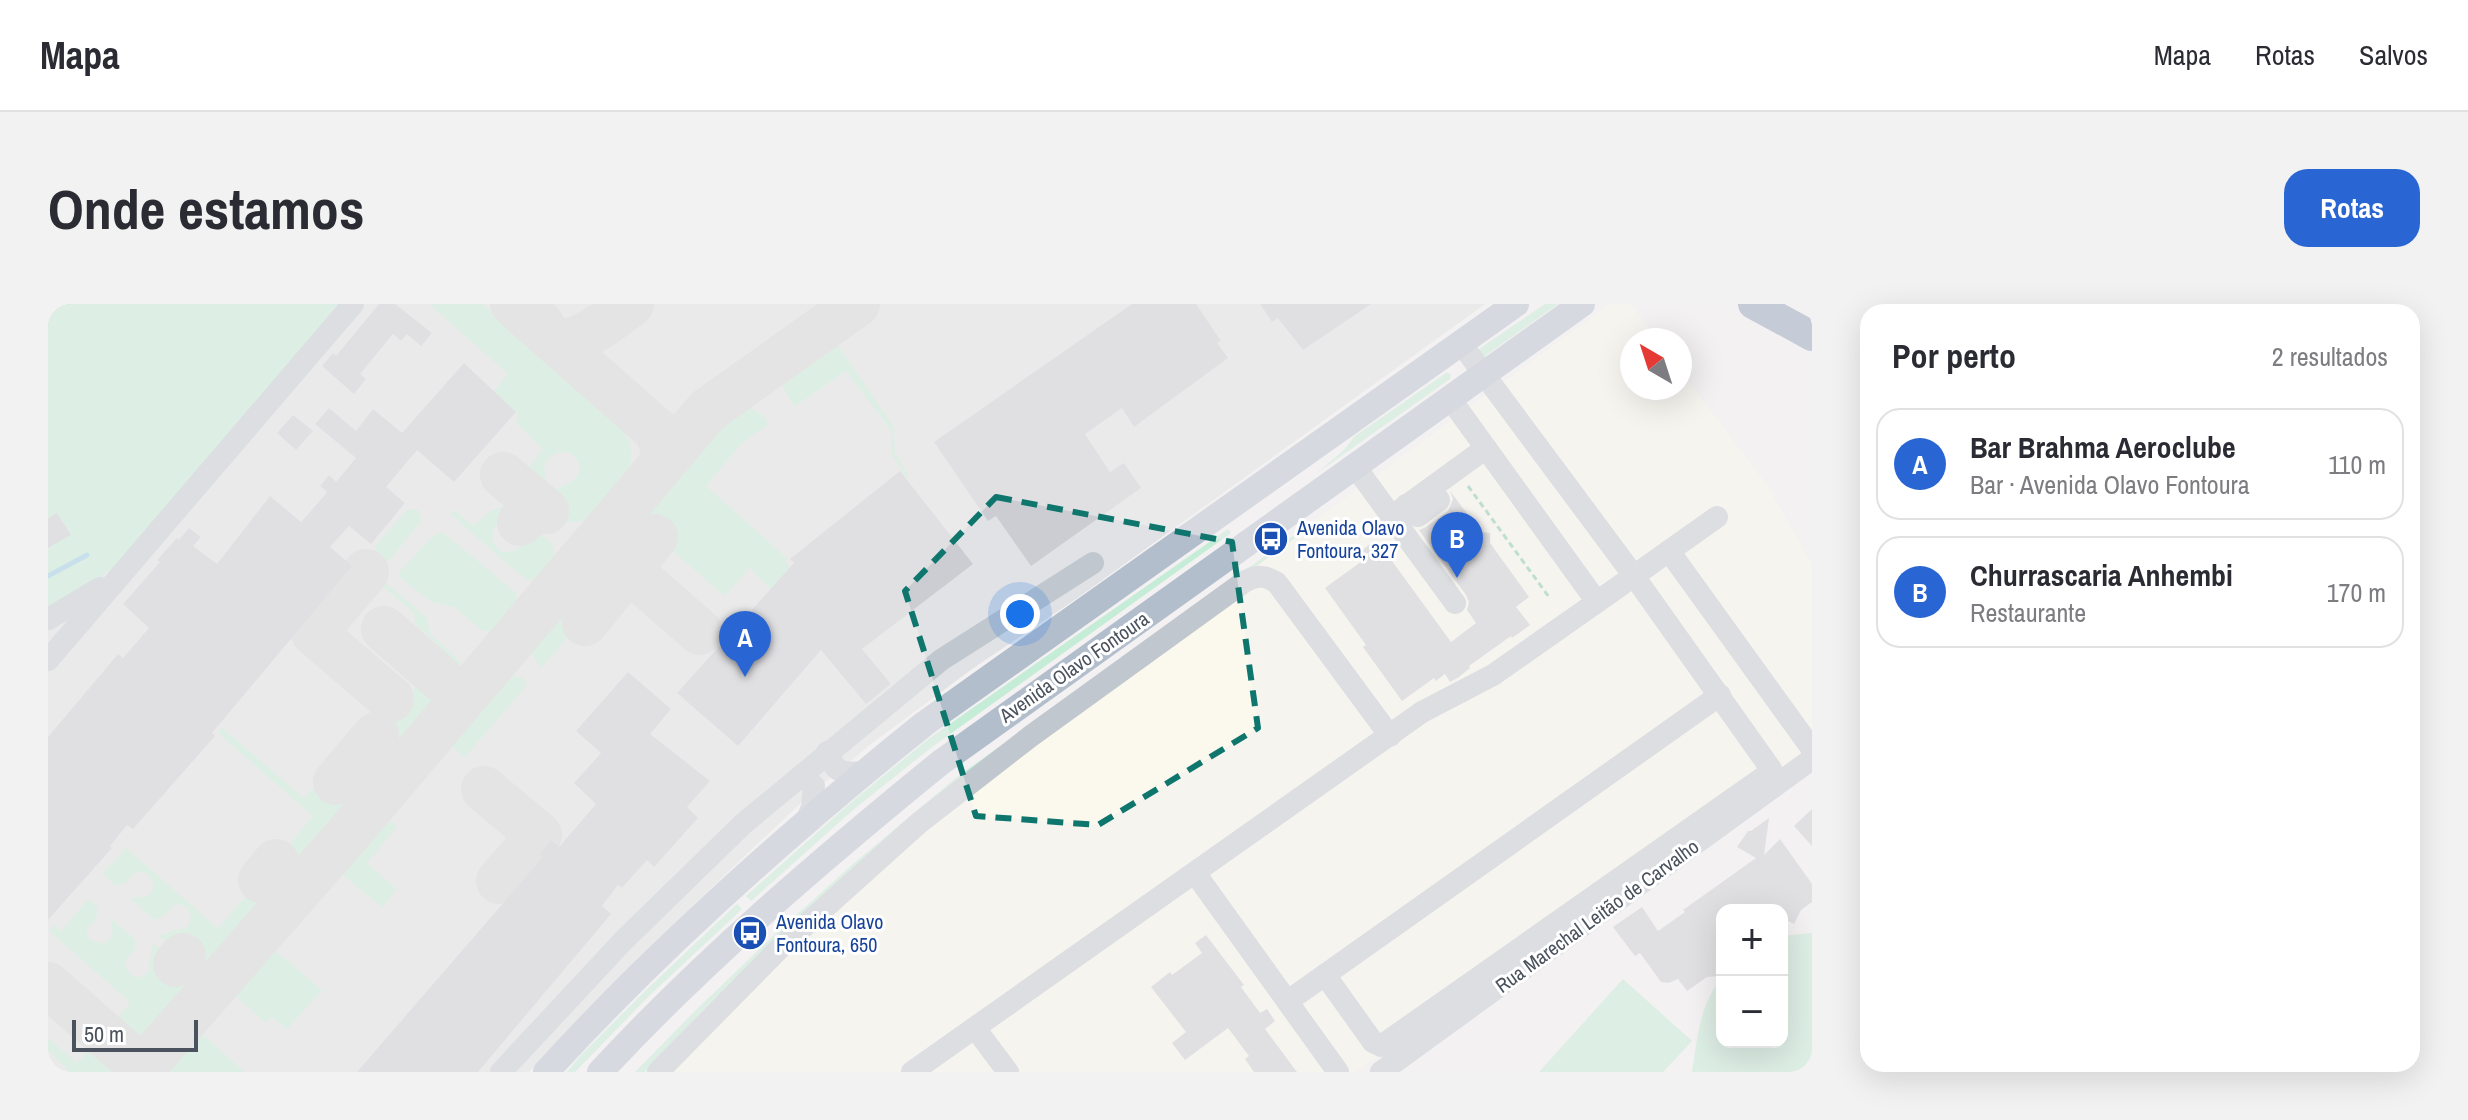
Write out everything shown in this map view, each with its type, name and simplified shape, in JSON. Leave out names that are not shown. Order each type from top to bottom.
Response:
[{"type":"highway","points":[[1753,304],[1812,336]]},
{"type":"main road","name":"Avenida Olavo Fontoura","points":[[546,1072],[629,985],[749,871],[924,724],[1516,304]]},
{"type":"main road","name":"Avenida Olavo Fontoura","points":[[600,1072],[745,928],[918,781],[1483,372],[1582,304]]},
{"type":"main road","points":[[1309,451],[1310,471],[1327,485]]},
{"type":"main road","points":[[1267,481],[1282,490],[1288,504],[1287,514]]},
{"type":"street","points":[[48,660],[353,304]]},
{"type":"street","points":[[1325,975],[1373,1042],[1378,1046],[1384,1045],[1770,771],[1771,766],[1720,695],[1460,342]]},
{"type":"street","points":[[1449,397],[1597,602]]},
{"type":"street","points":[[1399,511],[1418,516],[1486,448]]},
{"type":"street","points":[[1354,465],[1399,511],[1455,603]]},
{"type":"street","points":[[1399,511],[1452,483]]},
{"type":"street","points":[[912,1072],[1432,706],[1493,675],[1717,517]]},
{"type":"street","points":[[1669,551],[1812,749]]},
{"type":"street","points":[[501,1072],[623,941],[743,824],[941,660],[1093,563]]},
{"type":"street","points":[[48,619],[118,577]]},
{"type":"street","points":[[658,1072],[780,948],[919,823],[1031,736],[1254,577],[1268,577],[1277,583],[1390,736]]},
{"type":"street","points":[[1288,1001],[1720,695]]},
{"type":"street","points":[[827,752],[834,768],[843,773],[864,772]]},
{"type":"street","name":"Rua Marechal Leitão de Carvalho","points":[[1381,1072],[1812,759]]},
{"type":"street","points":[[801,776],[814,786],[812,807],[806,822]]},
{"type":"street","points":[[1195,873],[1338,1072]]},
{"type":"street","points":[[975,1028],[1008,1072]]},
{"type":"path","points":[[1452,483],[1549,597]]},
{"type":"highlighted area","points":[[996,497],[1232,542],[1258,728],[1098,825],[976,816],[905,591]]},
{"type":"shaded area","points":[[48,304],[1485,304],[871,744],[807,797],[666,931],[529,1072],[48,1072]]},
{"type":"shaded area","points":[[1610,304],[1630,304],[1648,328],[1620,328],[1620,400],[1692,400],[1692,386],[1768,486],[1812,565],[1812,750],[1355,1072],[645,1072],[775,940],[959,780],[1308,529],[1307,526]]},
{"type":"green space","points":[[48,304],[344,304],[114,567],[48,614]]},
{"type":"green space","points":[[429,304],[483,304],[617,421],[627,436],[631,462],[620,485],[591,519],[570,523],[547,504],[554,492],[578,475],[578,462],[570,454],[559,453],[548,460],[544,466],[546,479],[533,493],[527,480],[527,470],[543,449],[515,422],[519,416],[494,391],[508,374]]},
{"type":"green space","points":[[1545,304],[1558,304],[1482,358],[1476,351]]},
{"type":"green space","points":[[835,341],[893,426],[895,453],[909,476],[906,477],[891,453],[891,430],[846,371],[794,407],[779,380]]},
{"type":"green space","points":[[1446,373],[1451,374],[1450,379],[1317,473],[1355,436]]},
{"type":"green space","points":[[744,404],[764,416],[768,425],[742,443],[706,486],[788,559],[785,562],[790,568],[771,589],[750,568],[725,596],[636,520],[718,423]]},
{"type":"green space","points":[[512,507],[517,513],[512,519],[500,522],[493,530],[493,541],[500,551],[511,552],[520,548],[524,529],[530,524],[552,544],[556,561],[540,581],[525,579],[450,514],[454,510],[474,526],[491,510]]},
{"type":"green space","points":[[408,509],[418,510],[422,520],[390,560],[384,561],[374,553],[375,546]]},
{"type":"green space","points":[[1307,526],[1309,528],[959,780],[775,940],[645,1072],[635,1072],[772,937],[957,777]]},
{"type":"green space","points":[[1228,529],[1231,533],[932,747],[853,810],[751,901],[746,896],[927,740]]},
{"type":"green space","points":[[443,532],[516,593],[518,606],[495,633],[481,630],[454,607],[432,602],[400,578],[400,571],[432,537]]},
{"type":"green space","points":[[359,560],[426,617],[431,635],[464,666],[463,670],[442,662],[436,654],[435,642],[415,624],[414,613],[356,564]]},
{"type":"green space","points":[[563,608],[581,622],[541,668],[529,649]]},
{"type":"green space","points":[[507,675],[523,678],[527,685],[464,758],[449,744]]},
{"type":"green space","points":[[422,680],[432,690],[435,703],[400,744],[382,740],[372,725],[375,716],[396,692],[405,699]]},
{"type":"green space","points":[[222,728],[304,798],[318,783],[328,778],[337,782],[347,793],[348,808],[296,868],[284,866],[278,858],[313,816],[218,733]]},
{"type":"green space","points":[[386,818],[397,827],[367,863],[397,890],[382,907],[339,872]]},
{"type":"green space","points":[[126,848],[218,928],[253,888],[263,887],[269,892],[270,900],[214,966],[202,972],[159,936],[187,928],[191,919],[187,908],[175,905],[154,920],[130,898],[144,897],[150,893],[153,882],[150,877],[140,872],[116,886],[102,874]]},
{"type":"green space","points":[[88,899],[98,907],[96,919],[88,927],[90,940],[103,944],[107,942],[111,937],[112,920],[136,940],[134,952],[125,964],[131,974],[142,977],[148,972],[153,943],[195,981],[194,989],[148,1041],[134,1038],[120,1022],[119,1017],[130,1002],[49,931],[54,925],[61,931]]},
{"type":"green space","points":[[737,904],[742,909],[649,996],[575,1072],[567,1072],[644,992]]},
{"type":"green space","points":[[1812,933],[1812,1072],[1692,1072],[1704,1010],[1716,987],[1716,1048],[1788,1048],[1788,935]]},
{"type":"green space","points":[[269,948],[322,990],[287,1029],[271,1017],[266,1023],[232,993],[232,988],[261,953]]},
{"type":"green space","points":[[1623,979],[1692,1041],[1663,1072],[1539,1072]]},
{"type":"green space","points":[[196,1029],[245,1072],[159,1072]]},
{"type":"green space","points":[[48,1038],[77,1063],[90,1049],[99,1049],[115,1063],[118,1072],[70,1072],[48,1050]]},
{"type":"building","points":[[379,304],[395,304],[432,333],[421,346],[407,334],[401,341],[393,334],[360,374],[366,379],[354,394],[322,366],[333,353],[336,356]]},
{"type":"building","points":[[1132,304],[1196,304],[1221,341],[1217,343],[1228,358],[1134,427],[1122,408],[1085,434],[1110,472],[1124,463],[1141,488],[1031,566],[996,516],[988,521],[934,442]]},
{"type":"building","points":[[1260,304],[1371,304],[1303,350],[1278,318],[1272,322]]},
{"type":"building","points":[[464,363],[516,412],[454,482],[417,450],[386,487],[405,503],[371,544],[349,526],[330,547],[352,566],[212,733],[215,736],[133,829],[127,825],[110,846],[112,848],[48,920],[48,737],[118,654],[123,658],[149,628],[123,604],[160,562],[157,560],[189,528],[201,537],[193,546],[217,564],[270,496],[301,522],[327,492],[320,486],[329,475],[336,482],[356,458],[315,424],[329,408],[356,431],[373,409],[402,433]]},
{"type":"building","points":[[293,415],[313,431],[296,450],[277,433]]},
{"type":"building","points":[[900,471],[973,564],[862,649],[891,684],[866,704],[821,650],[738,746],[677,693],[794,563],[790,559]]},
{"type":"building","points":[[1450,491],[1481,532],[1490,533],[1490,543],[1529,597],[1516,607],[1530,625],[1469,666],[1459,677],[1450,682],[1445,674],[1436,681],[1434,678],[1402,701],[1325,588],[1362,561],[1357,554],[1374,541],[1382,552],[1384,550],[1451,642],[1476,623],[1467,610],[1469,602],[1466,595],[1419,530],[1448,511],[1453,499]]},
{"type":"building","points":[[57,513],[71,535],[48,548],[48,518]]},
{"type":"building","points":[[628,672],[671,709],[650,734],[710,781],[687,807],[698,818],[654,867],[647,860],[622,888],[618,885],[602,906],[611,914],[478,1072],[357,1072],[543,857],[540,854],[551,840],[559,847],[596,804],[574,783],[601,753],[576,731]]},
{"type":"building","points":[[1812,809],[1812,846],[1794,826]]},
{"type":"building","points":[[1769,818],[1764,855],[1780,839],[1812,884],[1812,902],[1801,910],[1794,924],[1788,921],[1788,904],[1716,904],[1716,976],[1707,977],[1687,991],[1678,979],[1661,982],[1640,953],[1635,956],[1613,927],[1642,907],[1658,931],[1756,858],[1737,847],[1751,831]]},
{"type":"building","points":[[1206,935],[1244,985],[1241,987],[1260,1013],[1267,1009],[1275,1021],[1265,1029],[1297,1072],[1254,1072],[1245,1059],[1249,1056],[1228,1028],[1185,1060],[1172,1043],[1186,1032],[1151,987],[1202,953],[1195,943]]},
{"type":"waterway","points":[[48,576],[87,555]]},
{"type":"taxiway","points":[[513,304],[657,431],[663,445],[662,463]]},
{"type":"taxiway","points":[[541,324],[549,336],[560,341],[572,340],[599,328],[631,304]]},
{"type":"taxiway","points":[[139,1072],[349,833],[708,410],[857,304]]},
{"type":"taxiway","points":[[503,475],[546,511],[532,512],[520,523]]},
{"type":"taxiway","points":[[585,623],[655,537]]},
{"type":"taxiway","points":[[629,570],[700,632]]},
{"type":"taxiway","points":[[366,572],[314,633],[391,699]]},
{"type":"taxiway","points":[[384,629],[441,679]]},
{"type":"taxiway","points":[[336,782],[376,735]]},
{"type":"taxiway","points":[[484,789],[539,835],[499,881]]},
{"type":"taxiway","points":[[261,880],[276,862]]},
{"type":"taxiway","points":[[176,964],[183,956]]},
{"type":"taxiway","points":[[48,985],[132,1059]]},
{"type":"place","name":"Avenida Olavo Fontoura, 327","points":[[1271,539]]},
{"type":"place","name":"Churrascaria Anhembi","points":[[1457,578]]},
{"type":"place","name":"Bar Brahma Aeroclube","points":[[745,677]]},
{"type":"place","name":"Avenida Olavo Fontoura, 650","points":[[750,933]]}]
